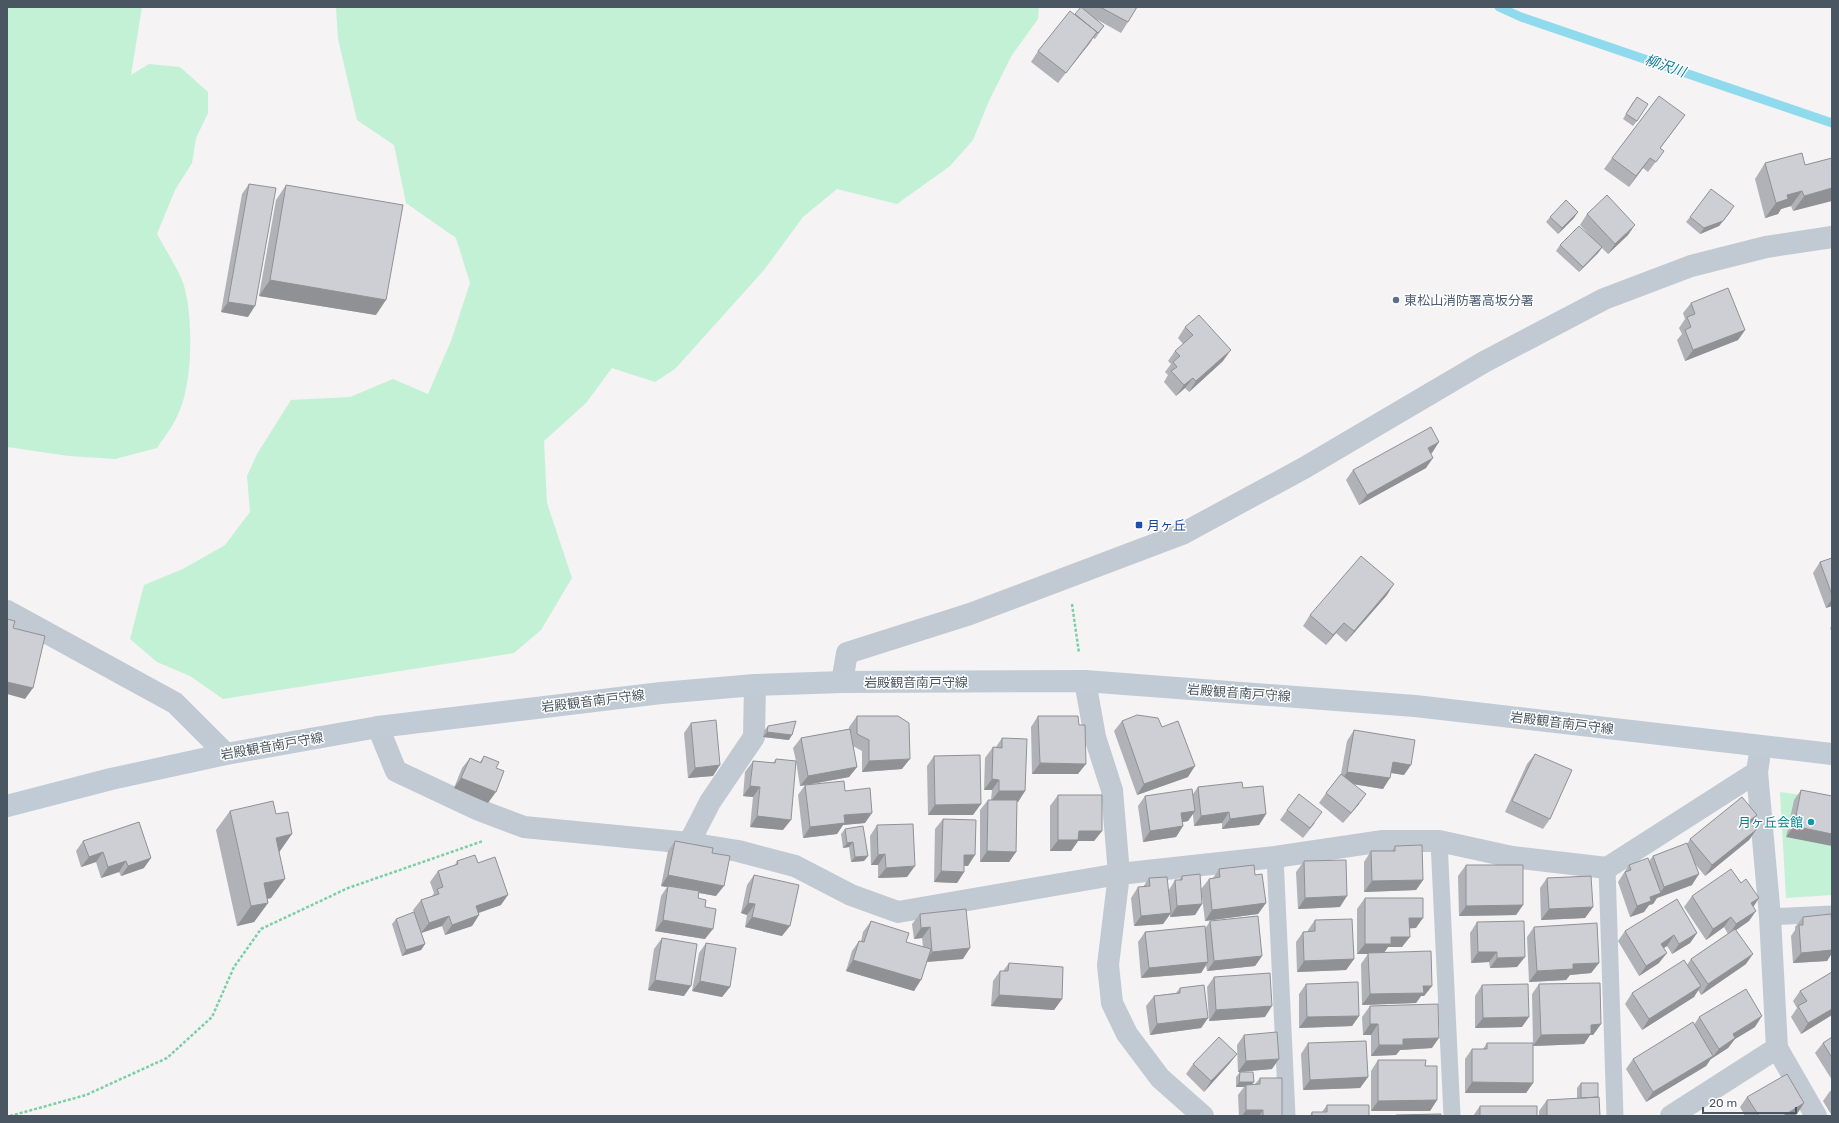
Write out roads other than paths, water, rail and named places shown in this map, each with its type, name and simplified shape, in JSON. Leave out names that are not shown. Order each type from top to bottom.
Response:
[{"type":"main road","name":"岩殿観音南戸守線","points":[[7,806],[111,779],[226,754],[378,727],[661,693],[755,685],[842,682],[1085,681],[1415,706],[1832,754]]},
{"type":"street","points":[[842,682],[847,653],[970,614],[1182,534],[1304,468],[1484,362],[1604,299],[1691,266],[1766,247],[1832,237]]},
{"type":"street","points":[[7,611],[175,703],[226,754]]},
{"type":"street","points":[[1085,681],[1094,737],[1112,790],[1119,874],[1108,965],[1112,1003],[1127,1034],[1160,1078],[1203,1116]]},
{"type":"street","points":[[689,843],[710,802],[754,737],[755,685]]},
{"type":"street","points":[[378,727],[396,771],[479,810],[524,827],[689,843],[738,851],[795,866],[851,896],[898,912],[1119,874],[1275,857],[1383,841],[1439,841],[1512,857],[1607,868],[1757,772]]},
{"type":"street","points":[[1762,746],[1757,772],[1770,917],[1777,1048],[1816,1116]]},
{"type":"street","points":[[1671,1116],[1777,1048]]},
{"type":"lane","points":[[1439,841],[1452,1116]]},
{"type":"lane","points":[[1275,857],[1287,1116]]},
{"type":"lane","points":[[1607,868],[1615,1116]]},
{"type":"lane","points":[[1770,917],[1832,914]]},
{"type":"waterway","name":"柳沢川","points":[[1499,7],[1521,17],[1832,123]]},
{"type":"place","name":"東松山消防署高坂分署","points":[[1396,300]]},
{"type":"place","name":"月ヶ丘","points":[[1139,525]]},
{"type":"place","name":"月ヶ丘会館","points":[[1811,822]]}]
